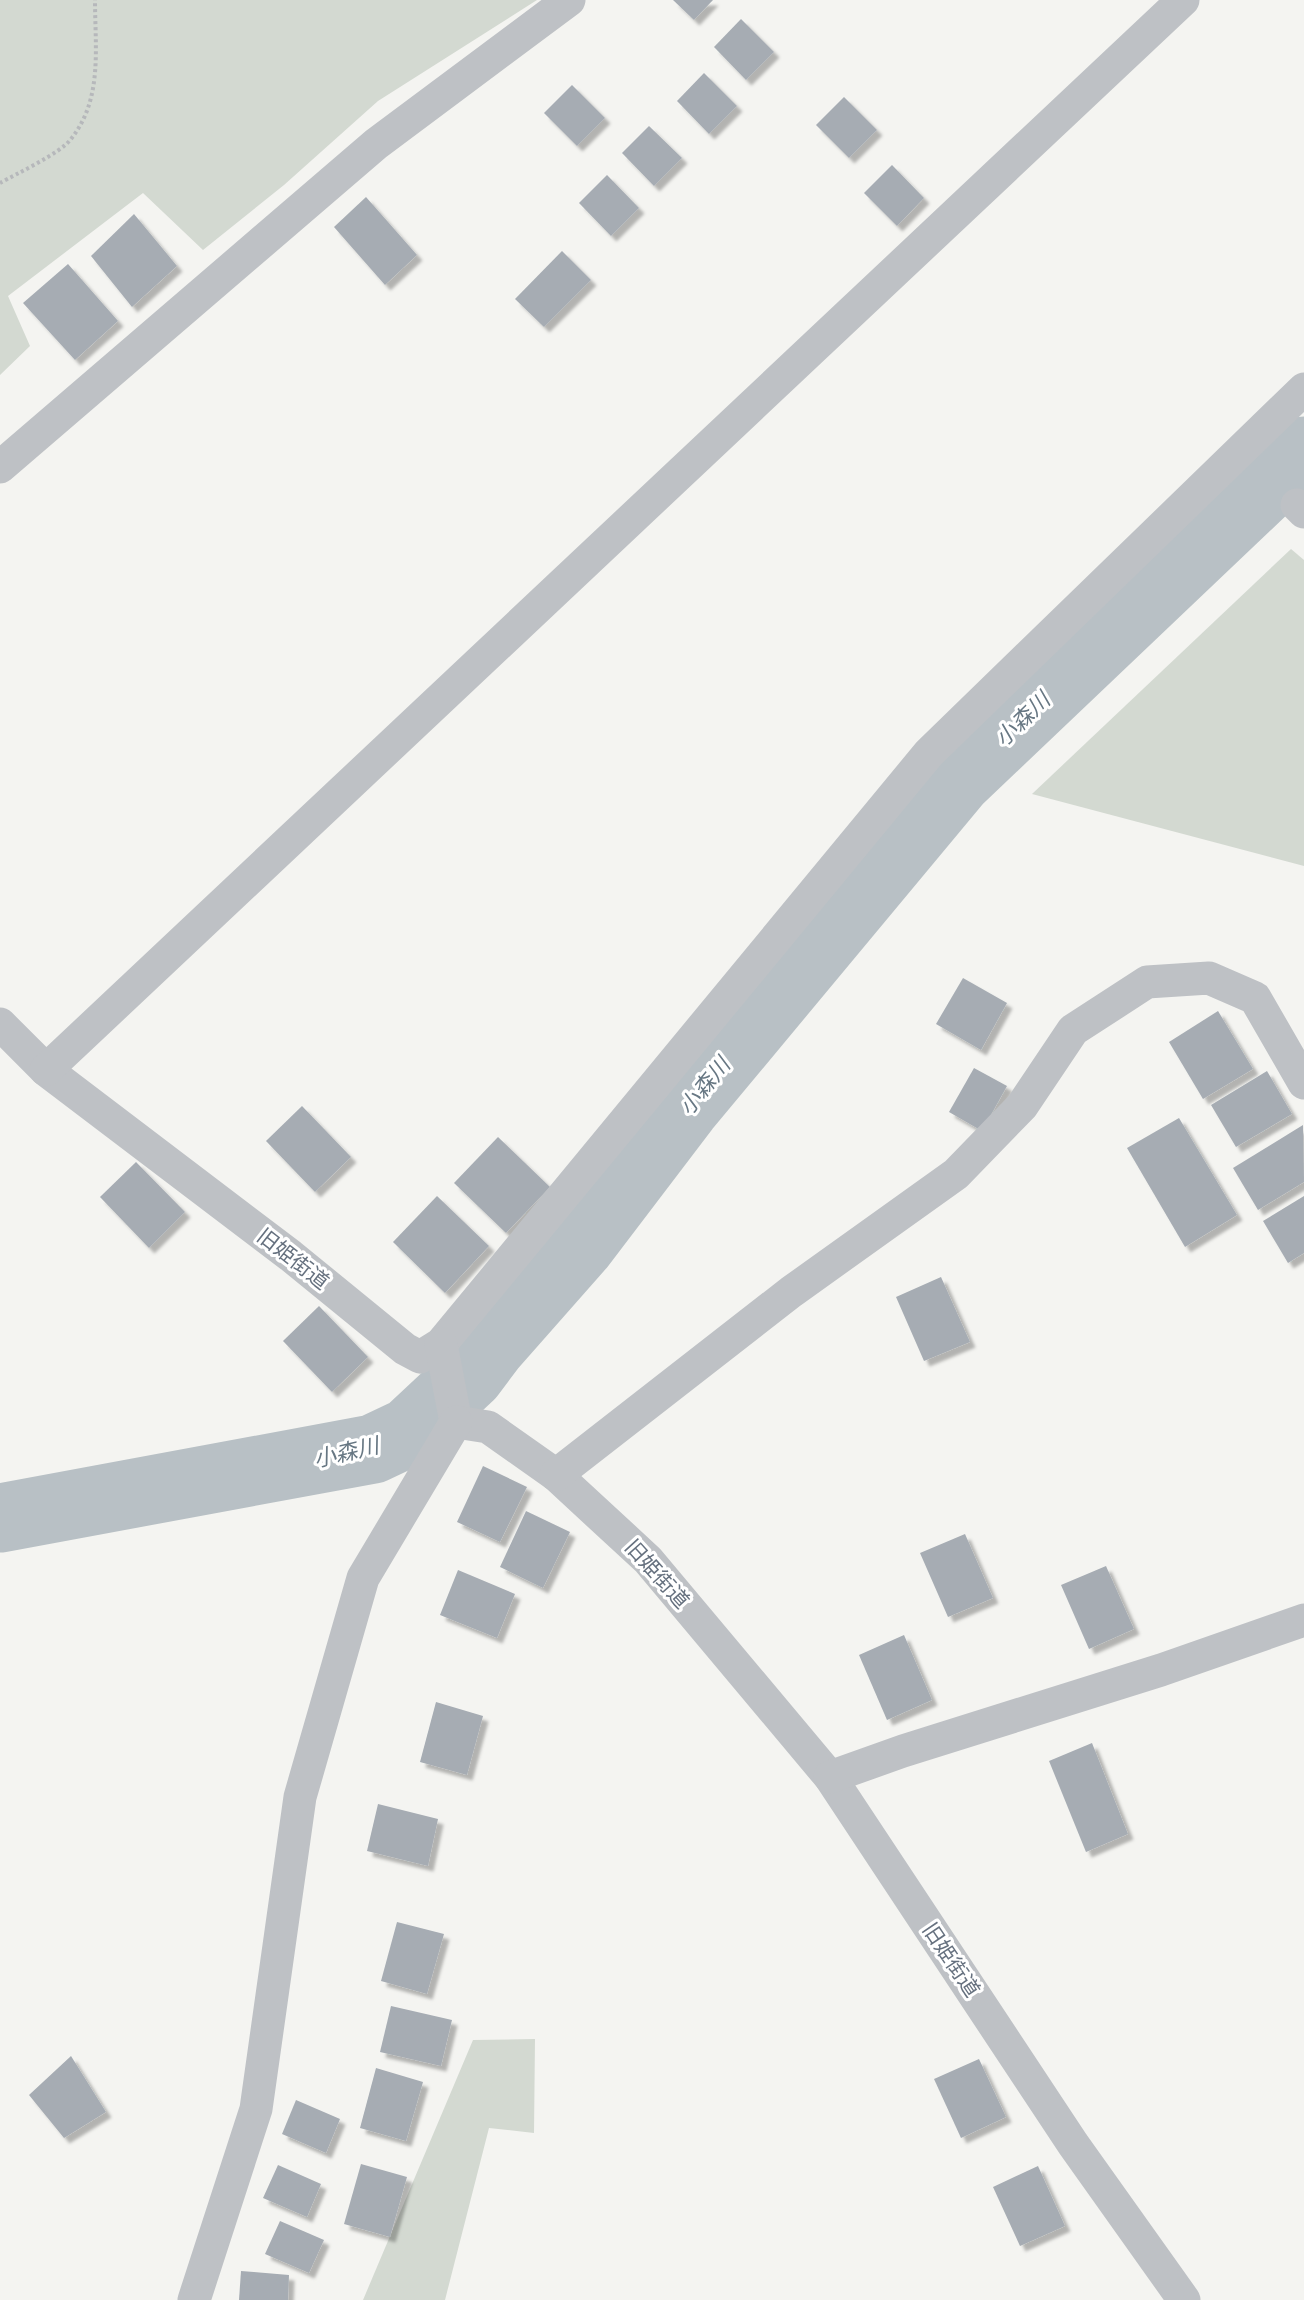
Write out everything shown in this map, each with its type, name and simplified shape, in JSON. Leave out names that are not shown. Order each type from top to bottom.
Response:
[{"type":"street","points":[[0,467],[376,144],[569,0]]},
{"type":"street","points":[[46,1070],[1183,0]]},
{"type":"street","points":[[194,2300],[256,2109],[300,1797],[363,1578],[456,1422],[441,1344],[929,753],[1304,389]]},
{"type":"street","points":[[556,1474],[791,1292],[956,1173],[1022,1106],[1074,1030],[1147,982],[1209,978],[1255,998],[1304,1083]]},
{"type":"street","name":"旧姫街道","points":[[0,1024],[46,1070],[291,1256],[405,1349],[420,1357],[441,1344]]},
{"type":"street","name":"旧姫街道","points":[[456,1422],[488,1427],[556,1474],[648,1560],[830,1777],[1073,2144],[1184,2300]]},
{"type":"street","points":[[830,1777],[903,1751],[1161,1670],[1304,1620]]},
{"type":"path","points":[[0,183],[70,141],[91,105],[96,79],[95,0]]},
{"type":"shaded area","points":[[0,0],[537,0],[378,101],[284,185],[203,250],[143,193],[8,296],[30,346],[0,375]]},
{"type":"shaded area","points":[[1291,549],[1304,560],[1304,866],[1032,794]]},
{"type":"shaded area","points":[[535,2039],[534,2133],[489,2128],[445,2300],[363,2300],[473,2040]]},
{"type":"building","points":[[673,0],[713,0],[694,20]]},
{"type":"building","points":[[741,19],[774,52],[746,80],[714,47]]},
{"type":"building","points":[[704,73],[737,106],[709,134],[677,101]]},
{"type":"building","points":[[572,85],[605,118],[577,146],[544,113]]},
{"type":"building","points":[[844,97],[877,130],[849,158],[816,125]]},
{"type":"building","points":[[649,126],[682,158],[654,186],[622,153]]},
{"type":"building","points":[[892,165],[924,198],[897,226],[864,193]]},
{"type":"building","points":[[607,175],[639,208],[611,236],[579,203]]},
{"type":"building","points":[[366,197],[417,255],[385,285],[334,227]]},
{"type":"building","points":[[134,214],[177,266],[132,307],[91,256]]},
{"type":"building","points":[[562,251],[591,280],[544,327],[515,299]]},
{"type":"building","points":[[68,264],[118,321],[75,360],[23,303]]},
{"type":"building","points":[[963,978],[1007,1003],[981,1050],[936,1024]]},
{"type":"building","points":[[1218,1011],[1253,1069],[1203,1099],[1169,1042]]},
{"type":"building","points":[[974,1068],[1007,1086],[982,1131],[949,1112]]},
{"type":"building","points":[[1267,1071],[1292,1114],[1236,1147],[1211,1105]]},
{"type":"building","points":[[302,1106],[351,1157],[315,1192],[266,1141]]},
{"type":"building","points":[[1179,1118],[1237,1215],[1185,1247],[1127,1148]]},
{"type":"building","points":[[1303,1125],[1304,1182],[1258,1210],[1233,1168]]},
{"type":"building","points":[[498,1137],[550,1187],[506,1233],[454,1183]]},
{"type":"building","points":[[136,1162],[185,1212],[149,1248],[100,1197]]},
{"type":"building","points":[[437,1196],[489,1246],[445,1293],[393,1242]]},
{"type":"building","points":[[1304,1196],[1304,1253],[1288,1263],[1263,1221]]},
{"type":"building","points":[[941,1277],[970,1342],[924,1361],[896,1297]]},
{"type":"building","points":[[319,1306],[368,1357],[332,1392],[283,1341]]},
{"type":"building","points":[[483,1466],[527,1487],[500,1542],[457,1522]]},
{"type":"building","points":[[526,1511],[570,1532],[543,1588],[500,1567]]},
{"type":"building","points":[[965,1534],[993,1598],[948,1617],[920,1553]]},
{"type":"building","points":[[1106,1566],[1134,1629],[1089,1649],[1061,1585]]},
{"type":"building","points":[[458,1570],[515,1594],[497,1638],[440,1615]]},
{"type":"building","points":[[904,1635],[932,1700],[887,1720],[859,1655]]},
{"type":"building","points":[[436,1702],[483,1716],[467,1775],[420,1762]]},
{"type":"building","points":[[1092,1743],[1128,1834],[1086,1852],[1049,1761]]},
{"type":"building","points":[[378,1804],[438,1819],[428,1866],[367,1851]]},
{"type":"building","points":[[397,1922],[444,1934],[427,1994],[381,1981]]},
{"type":"building","points":[[391,2006],[452,2020],[441,2066],[380,2052]]},
{"type":"building","points":[[71,2056],[106,2112],[64,2138],[29,2095]]},
{"type":"building","points":[[979,2059],[1006,2117],[961,2138],[934,2079]]},
{"type":"building","points":[[376,2068],[423,2082],[406,2141],[360,2128]]},
{"type":"building","points":[[296,2100],[340,2119],[326,2153],[282,2134]]},
{"type":"building","points":[[361,2164],[407,2177],[390,2237],[344,2224]]},
{"type":"building","points":[[278,2165],[321,2184],[307,2217],[263,2198]]},
{"type":"building","points":[[1038,2166],[1065,2226],[1020,2246],[993,2187]]},
{"type":"building","points":[[280,2221],[324,2240],[309,2273],[265,2254]]},
{"type":"building","points":[[241,2271],[289,2275],[288,2300],[239,2300]]},
{"type":"waterway","name":"小森川","points":[[0,1518],[373,1449],[409,1432],[470,1375],[491,1347],[580,1246],[685,1108],[958,780],[1304,451]]}]
